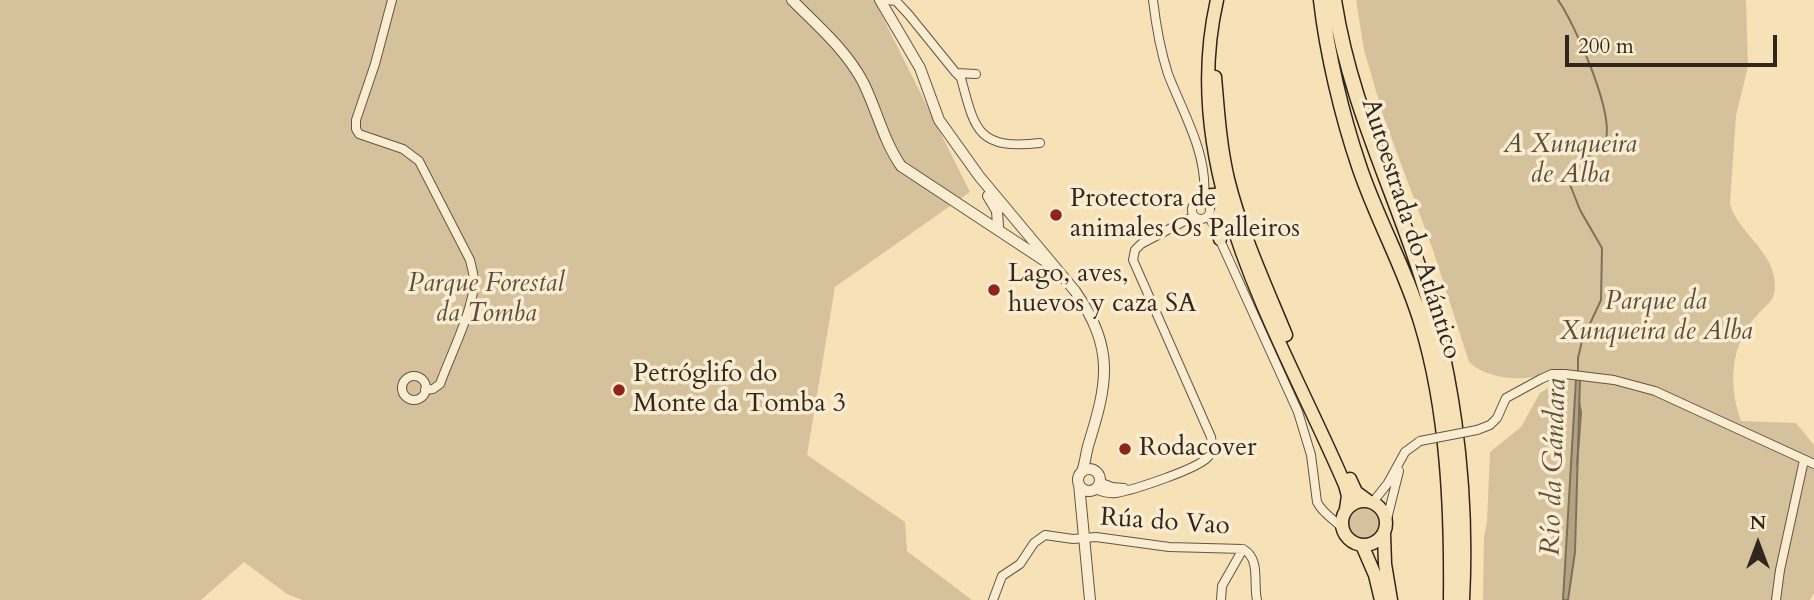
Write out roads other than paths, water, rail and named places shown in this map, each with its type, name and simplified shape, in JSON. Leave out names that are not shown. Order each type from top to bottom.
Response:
[{"type":"highway","name":"Autoestrada do Atlántico","points":[[1321,0],[1332,62],[1359,166],[1405,275],[1423,326],[1433,374],[1447,475],[1451,600]]},
{"type":"highway","name":"Autoestrada do Atlántico","points":[[1334,0],[1343,57],[1354,94],[1413,250],[1435,321],[1457,446],[1462,511],[1462,600]]},
{"type":"main road","points":[[1217,0],[1210,41],[1208,78],[1214,148],[1225,201],[1247,267],[1345,485],[1348,496],[1343,529],[1350,540],[1362,545],[1375,543],[1384,534]]},
{"type":"main road","points":[[1222,0],[1215,45],[1215,76],[1228,180],[1295,356],[1356,492],[1380,506],[1387,519],[1384,534],[1385,564],[1391,600]]},
{"type":"main road","points":[[1202,198],[1211,180],[1219,117]]},
{"type":"main road","points":[[1202,198],[1220,195],[1225,201],[1304,387],[1321,413]]},
{"type":"main road","points":[[1220,239],[1218,218],[1225,201]]},
{"type":"main road","points":[[1345,511],[1355,502],[1370,501]]},
{"type":"main road","points":[[1362,545],[1375,575],[1381,600]]},
{"type":"street","points":[[392,0],[376,64],[356,120],[356,129],[359,134],[403,149],[419,161],[470,260],[474,275],[469,303],[440,384],[425,390]]},
{"type":"street","points":[[792,0],[841,48],[853,66],[863,83],[892,153],[901,166],[1042,261],[1054,266]]},
{"type":"street","points":[[880,0],[915,58],[939,120],[979,176],[1087,308],[1101,344],[1104,366],[1102,400],[1087,450],[1090,486]]},
{"type":"street","points":[[887,0],[896,1],[903,8],[961,78],[973,121],[982,133],[993,141],[1013,146],[1040,143]]},
{"type":"street","points":[[1153,0],[1157,36],[1168,72],[1198,147],[1204,175],[1202,198],[1192,207],[1194,216]]},
{"type":"street","points":[[956,73],[976,74]]},
{"type":"street","points":[[1198,147],[1214,148]]},
{"type":"street","points":[[979,176],[997,211],[998,226]]},
{"type":"street","points":[[1202,198],[1209,205],[1209,216],[1298,412],[1311,455],[1318,505],[1343,529]]},
{"type":"street","points":[[1194,216],[1200,219],[1209,216]]},
{"type":"street","points":[[1090,486],[1105,493],[1131,489],[1198,465],[1208,457],[1213,447],[1133,260],[1135,250],[1141,244],[1194,216]]},
{"type":"street","points":[[987,223],[1021,229]]},
{"type":"street","points":[[1008,238],[1018,234],[1021,229]]},
{"type":"street","points":[[1370,501],[1388,483],[1405,452],[1420,441],[1490,425],[1497,418],[1506,398],[1552,374],[1599,379],[1655,391],[1814,464]]},
{"type":"street","points":[[1387,519],[1392,492],[1405,452]]},
{"type":"street","points":[[1776,600],[1782,559],[1804,460]]},
{"type":"street","points":[[1087,471],[1098,474],[1080,502],[1090,600]]},
{"type":"street","points":[[1318,505],[1330,513],[1345,511]]},
{"type":"street","name":"Rúa do Vao","points":[[993,600],[1002,576],[1020,564],[1039,538],[1045,536],[1059,539],[1096,537],[1169,547],[1244,549]]},
{"type":"street","points":[[1221,600],[1222,586],[1244,549],[1253,559],[1257,600]]},
{"type":"waterway","name":"Río da Gándara","points":[[1558,0],[1593,73],[1607,134],[1603,146],[1571,165],[1567,176],[1580,210],[1602,248],[1601,300],[1582,341],[1578,372]]},
{"type":"waterway","name":"Río da Gándara","points":[[1577,466],[1581,413],[1579,402]]},
{"type":"place","name":"Protectora de animales Os Palleiros","points":[[1056,215]]},
{"type":"place","name":"Lago, aves, huevos y caza SA","points":[[994,290]]},
{"type":"place","name":"Petróglifo do Monte da Tomba 3","points":[[619,390]]},
{"type":"place","name":"Rodacover","points":[[1125,449]]},
{"type":"park label","name":"A Xunqueira de Alba","points":[[1570,161]]},
{"type":"park label","name":"Parque Forestal da Tomba","points":[[486,300]]},
{"type":"park label","name":"Parque da Xunqueira de Alba","points":[[1656,318]]}]
